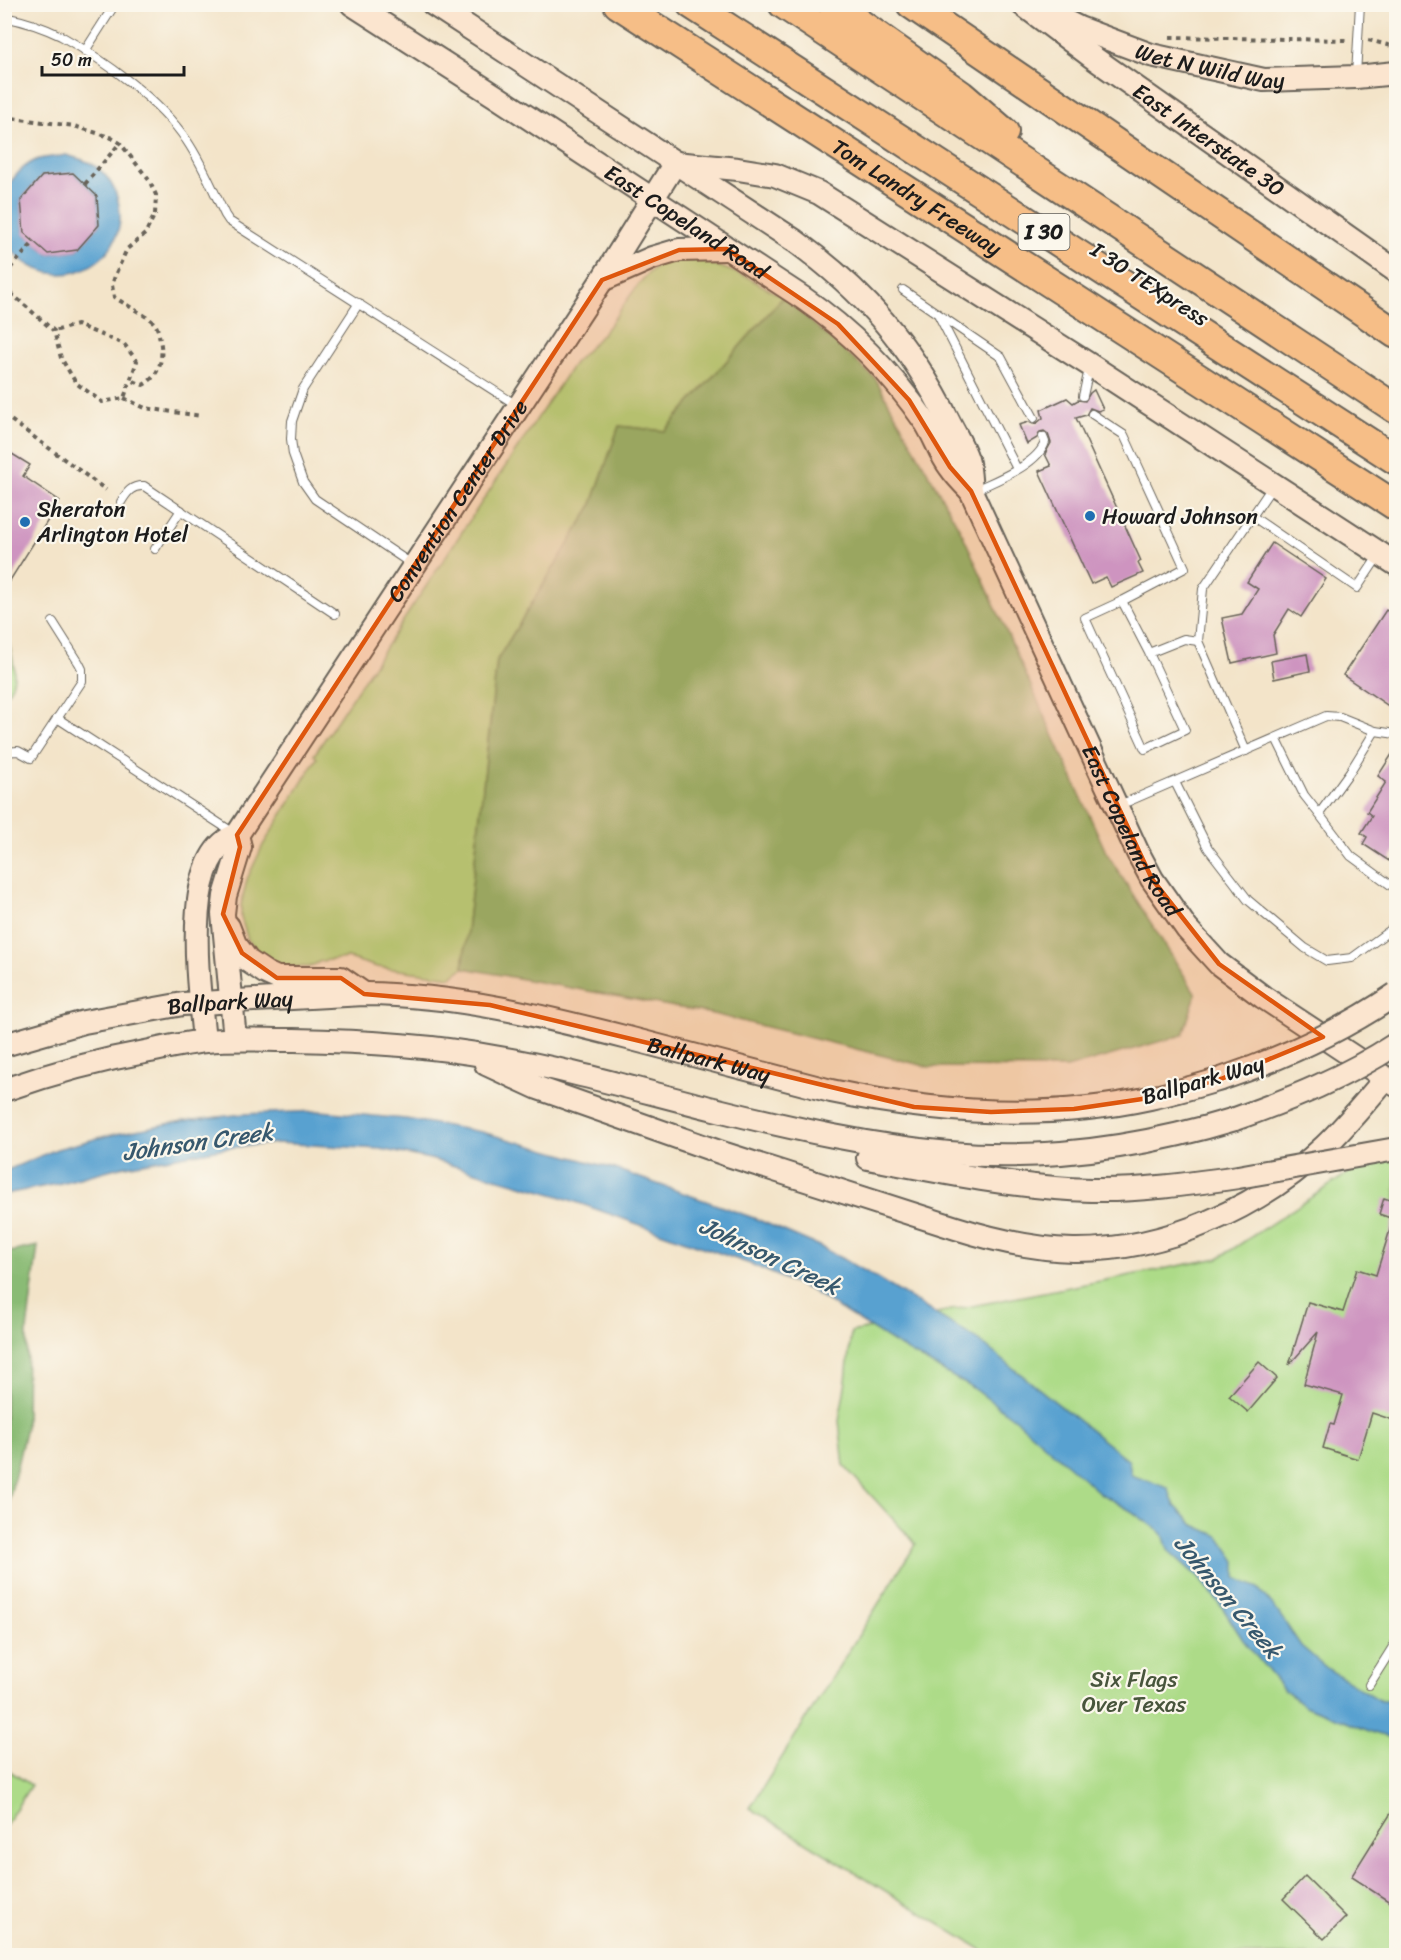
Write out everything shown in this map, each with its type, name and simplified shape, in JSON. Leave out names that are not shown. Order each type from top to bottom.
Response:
[{"type":"highway","name":"Tom Landry Freeway","points":[[618,4],[1396,506]]},
{"type":"highway","name":"I 30","points":[[691,4],[1396,460]]},
{"type":"highway","name":"I 30 TEXpress","points":[[722,4],[1396,444]]},
{"type":"highway","name":"I 30 TEXpress","points":[[783,4],[1396,409]]},
{"type":"highway","points":[[832,4],[961,95],[1097,212]]},
{"type":"highway","points":[[911,4],[1396,334]]},
{"type":"main road","name":"East Copeland Road","points":[[352,4],[820,310],[852,337],[909,400],[926,424],[950,467],[972,491]]},
{"type":"main road","name":"East Copeland Road","points":[[433,4],[795,241],[833,269],[886,323],[905,348],[940,404],[967,460],[972,491],[1152,879],[1203,948],[1239,980],[1391,1081]]},
{"type":"main road","name":"East Interstate 30","points":[[1023,4],[1091,56],[1396,272]]},
{"type":"main road","name":"Wet N Wild Way","points":[[1033,4],[1079,28],[1162,58],[1264,80],[1356,77],[1396,73]]},
{"type":"main road","name":"Convention Center Drive","points":[[204,1041],[197,936],[199,898],[214,852],[226,839],[237,835],[602,280],[675,163]]},
{"type":"main road","points":[[675,163],[775,175],[819,194],[1090,365],[1388,559]]},
{"type":"main road","points":[[602,280],[652,258],[679,250],[727,249]]},
{"type":"main road","name":"Convention Center Drive","points":[[235,1039],[223,914],[225,896],[240,847],[237,835]]},
{"type":"main road","points":[[223,914],[235,944],[248,961],[266,973],[277,978],[341,978],[364,994]]},
{"type":"main road","name":"Ballpark Way","points":[[4,1045],[48,1031],[113,1016],[183,1004],[364,994],[431,996],[551,1018],[877,1101],[948,1110],[1036,1111],[1108,1105],[1149,1098],[1221,1079],[1257,1067],[1319,1039],[1396,994]]},
{"type":"main road","name":"Ballpark Way","points":[[4,1090],[79,1065],[204,1041],[235,1039],[379,1042],[458,1051],[531,1064],[718,1110],[886,1146],[950,1153],[1038,1155],[1118,1147],[1186,1134],[1235,1119],[1317,1088],[1364,1064],[1396,1044]]},
{"type":"main road","points":[[458,1051],[538,1088],[725,1154],[982,1236],[1028,1246],[1074,1250],[1119,1246],[1158,1238],[1212,1221],[1260,1197],[1323,1148],[1391,1081]]},
{"type":"main road","points":[[718,1110],[783,1136],[825,1148],[1003,1181],[1062,1188],[1153,1188],[1238,1178],[1396,1149]]},
{"type":"lane","points":[[84,51],[115,4]]},
{"type":"lane","points":[[1356,77],[1360,4]]},
{"type":"lane","points":[[4,17],[33,24],[60,35],[132,84],[169,118],[202,165],[229,221],[519,406]]},
{"type":"lane","points":[[903,290],[1001,357],[1034,418]]},
{"type":"lane","points":[[359,303],[303,389],[292,421],[293,454],[303,482],[315,499],[414,566]]},
{"type":"lane","points":[[939,315],[1017,469]]},
{"type":"lane","points":[[1083,396],[1090,365]]},
{"type":"lane","points":[[1092,414],[1124,435],[1185,568],[1085,618],[1145,749],[1185,730],[1122,601]]},
{"type":"lane","points":[[972,491],[1017,469],[1043,450],[1045,442],[1043,437]]},
{"type":"lane","points":[[1246,751],[1198,641],[1203,589],[1274,485]]},
{"type":"lane","points":[[121,502],[131,488],[144,486],[335,614]]},
{"type":"lane","points":[[155,549],[181,510]]},
{"type":"lane","points":[[1252,516],[1357,588],[1388,559]]},
{"type":"lane","points":[[4,752],[18,751],[31,759],[82,681],[83,675],[79,663],[53,622]]},
{"type":"lane","points":[[1149,653],[1184,639],[1198,641]]},
{"type":"lane","points":[[1117,807],[1326,716],[1340,717],[1375,731],[1396,734]]},
{"type":"lane","points":[[57,718],[237,835]]},
{"type":"lane","points":[[1318,814],[1351,770],[1375,731]]},
{"type":"lane","points":[[1276,738],[1304,795],[1351,856],[1396,889]]},
{"type":"lane","points":[[1175,782],[1209,848],[1248,900],[1305,948],[1327,961],[1352,958],[1396,926]]},
{"type":"lane","points":[[1369,1685],[1396,1642]]},
{"type":"path","points":[[1162,36],[1358,39],[1373,40],[1396,47]]},
{"type":"path","points":[[4,117],[74,126],[110,136],[120,143],[149,180],[156,195],[154,214],[145,234],[127,249],[112,285],[114,297],[154,323],[163,354],[161,364],[150,381],[144,385],[131,380]]},
{"type":"path","points":[[85,184],[120,143]]},
{"type":"path","points":[[4,276],[34,242]]},
{"type":"path","points":[[4,287],[54,331],[61,358],[76,383],[102,402],[124,399],[145,408],[202,416]]},
{"type":"path","points":[[54,331],[77,325],[124,344],[137,361],[124,399]]},
{"type":"path","points":[[4,415],[106,490]]},
{"type":"highlighted area","points":[[727,249],[838,324],[909,400],[950,467],[971,491],[1152,879],[1219,964],[1323,1037],[1221,1079],[1149,1098],[1074,1109],[991,1112],[914,1107],[490,1005],[364,994],[341,978],[277,978],[242,953],[223,914],[240,847],[237,835],[602,280],[679,250]]},
{"type":"green space","points":[[664,260],[702,260],[747,277],[783,297],[665,431],[619,426],[591,507],[497,660],[463,968],[451,977],[377,967],[348,958],[321,961],[310,967],[291,967],[261,956],[248,940],[241,918],[241,905],[247,879],[263,845],[317,758],[314,755],[574,363],[603,333],[640,283]]},
{"type":"green space","points":[[783,297],[875,378],[963,535],[1106,852],[1196,994],[1183,1035],[1067,1068],[929,1067],[713,1014],[463,968],[497,660],[591,507],[619,426],[665,431]]},
{"type":"green space","points":[[4,629],[14,664],[13,681],[5,695]]},
{"type":"green space","name":"Six Flags Over Texas","points":[[1383,1150],[1396,1155],[1396,1955],[990,1955],[750,1808],[916,1544],[844,1466],[839,1421],[851,1332],[937,1315],[936,1313],[1219,1258]]},
{"type":"green space","points":[[38,1246],[27,1330],[26,1427],[5,1510],[5,1253]]},
{"type":"green space","points":[[5,1768],[31,1785],[5,1826]]},
{"type":"water","points":[[66,155],[92,164],[109,180],[118,201],[119,224],[112,245],[97,262],[76,272],[56,274],[45,272],[26,263],[12,249],[6,236],[4,204],[7,189],[23,168],[39,159]],"holes":[[[73,173],[97,196],[99,225],[77,250],[48,254],[24,233],[21,200],[42,176]]]},
{"type":"water","name":"Johnson Creek","points":[[321,1111],[406,1119],[482,1132],[615,1169],[754,1218],[819,1246],[872,1275],[978,1340],[1129,1461],[1131,1475],[1168,1488],[1175,1506],[1194,1525],[1219,1536],[1236,1561],[1236,1578],[1258,1588],[1301,1646],[1328,1669],[1381,1701],[1396,1701],[1396,1739],[1305,1706],[1284,1690],[1243,1640],[1224,1610],[1199,1578],[1168,1550],[1163,1534],[1131,1511],[1101,1494],[1016,1420],[976,1390],[894,1343],[812,1291],[753,1265],[559,1196],[430,1159],[380,1149],[277,1143],[226,1148],[120,1167],[57,1184],[5,1194],[5,1171],[57,1149],[106,1136],[177,1122],[243,1114]]},
{"type":"building","points":[[73,173],[97,196],[99,225],[77,250],[48,254],[24,233],[21,200],[42,176]]},
{"type":"building","name":"Howard Johnson","points":[[1094,390],[1103,409],[1098,411],[1090,408],[1086,415],[1076,418],[1141,561],[1138,563],[1143,573],[1111,587],[1106,577],[1091,584],[1039,471],[1051,466],[1045,454],[1051,443],[1048,434],[1044,431],[1040,432],[1037,438],[1027,444],[1019,425],[1029,422],[1037,423],[1043,418],[1041,410],[1067,398],[1073,403],[1078,400],[1085,401]]},
{"type":"building","name":"Sheraton Arlington Hotel","points":[[4,449],[30,465],[23,476],[60,501],[4,590]]},
{"type":"building","points":[[1272,543],[1326,579],[1301,617],[1289,609],[1273,635],[1276,653],[1232,663],[1222,618],[1242,614],[1258,589],[1247,582]]},
{"type":"building","points":[[1386,610],[1396,617],[1396,711],[1343,675]]},
{"type":"building","points":[[1307,654],[1310,671],[1274,679],[1271,661]]},
{"type":"building","points":[[1396,748],[1396,850],[1389,861],[1363,844],[1367,837],[1361,833],[1372,816],[1367,812],[1386,782],[1378,776]]},
{"type":"building","points":[[1384,1198],[1396,1202],[1396,1220],[1379,1214]]},
{"type":"building","points":[[1393,1220],[1396,1221],[1396,1421],[1372,1413],[1358,1459],[1323,1448],[1330,1424],[1334,1425],[1343,1395],[1304,1384],[1318,1332],[1289,1365],[1308,1302],[1343,1312],[1357,1269],[1376,1275]]},
{"type":"building","points":[[1259,1362],[1277,1378],[1248,1412],[1229,1396]]},
{"type":"building","points":[[1396,1805],[1396,1906],[1351,1877]]},
{"type":"building","points":[[1305,1876],[1346,1917],[1324,1939],[1283,1899]]},
{"type":"place","name":"Howard Johnson","points":[[1090,516]]},
{"type":"place","name":"Sheraton Arlington Hotel","points":[[25,522]]}]
